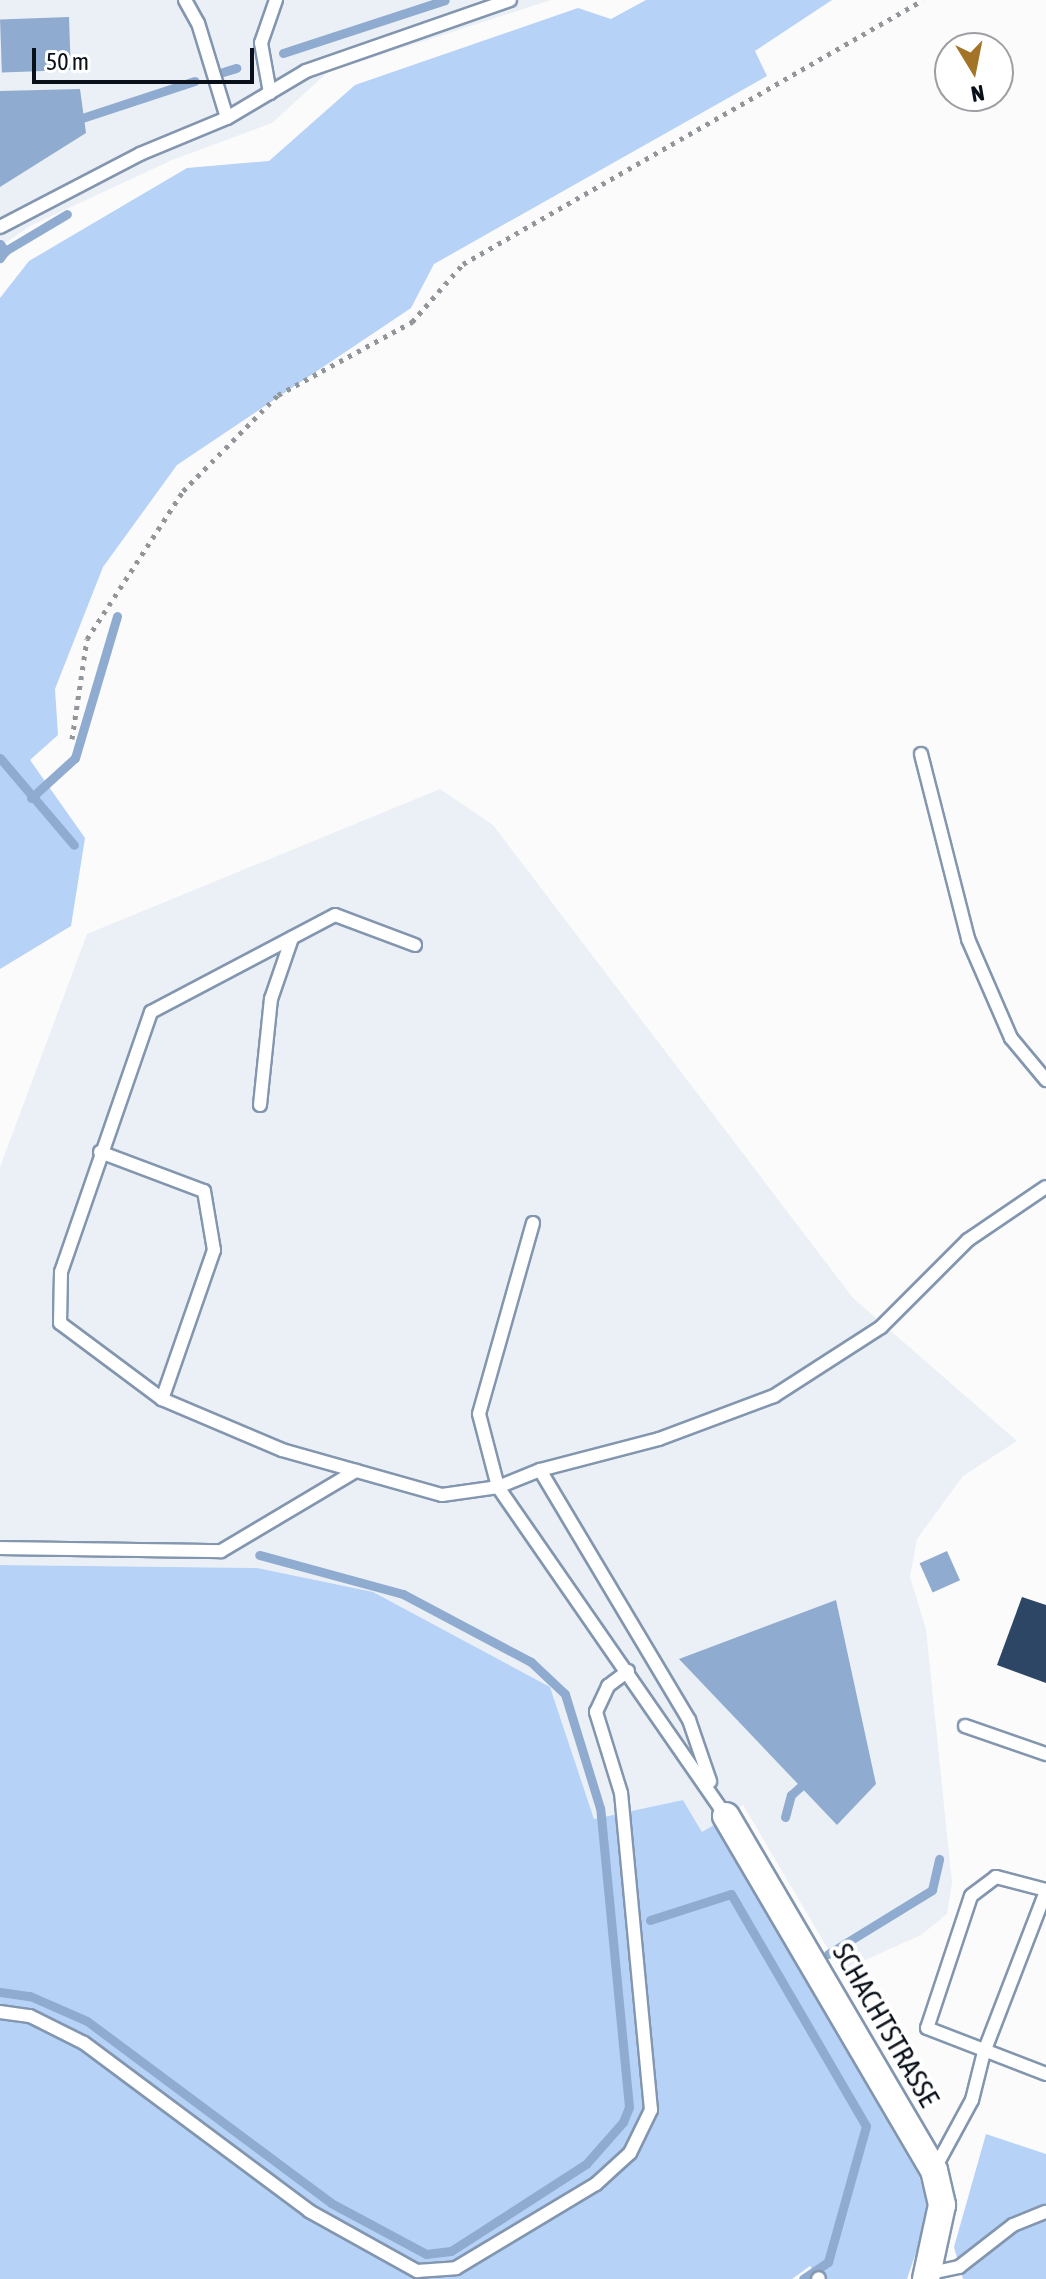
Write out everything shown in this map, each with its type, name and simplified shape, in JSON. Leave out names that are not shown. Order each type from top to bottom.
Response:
[{"type":"street","name":"SCHACHTSTRASSE","points":[[721,1806],[934,2170],[942,2205],[932,2277]]},
{"type":"lane","points":[[185,0],[198,23],[227,118]]},
{"type":"lane","points":[[270,93],[261,43],[276,0]]},
{"type":"lane","points":[[0,227],[140,154],[227,118],[306,71],[386,39],[510,0]]},
{"type":"lane","points":[[921,754],[968,939],[1011,1038],[1046,1080]]},
{"type":"lane","points":[[415,945],[335,915],[151,1012],[61,1272],[60,1323],[162,1399],[282,1450],[442,1495],[498,1487],[540,1470],[659,1439],[774,1396],[881,1327],[968,1240],[1046,1187]]},
{"type":"lane","points":[[260,1105],[271,999],[292,938]]},
{"type":"lane","points":[[100,1152],[204,1191],[214,1250],[162,1399]]},
{"type":"lane","points":[[533,1223],[479,1414],[498,1487],[721,1806]]},
{"type":"lane","points":[[540,1470],[689,1720],[721,1806]]},
{"type":"lane","points":[[0,1548],[221,1551],[356,1471]]},
{"type":"lane","points":[[0,2012],[30,2016],[84,2043],[309,2211],[417,2271],[456,2268],[596,2184],[630,2153],[651,2110],[621,1793],[596,1712],[608,1686],[628,1671]]},
{"type":"lane","points":[[965,1726],[1046,1754]]},
{"type":"lane","points":[[934,2170],[972,2100],[984,2052],[1046,1891],[996,1877],[971,1896],[927,2028],[984,2052],[1046,2074]]},
{"type":"lane","points":[[932,2277],[978,2257],[1013,2225],[1046,2212]]},
{"type":"path","points":[[72,739],[87,639],[183,491],[278,395],[412,322],[463,264],[923,0]]},
{"type":"shaded area","points":[[0,0],[551,0],[328,72],[272,123],[170,161],[30,226],[0,247]]},
{"type":"shaded area","points":[[646,0],[832,0],[755,51],[767,76],[434,264],[411,308],[177,465],[103,567],[55,689],[58,735],[30,760],[85,838],[71,926],[0,969],[0,298],[29,261],[187,168],[269,161],[355,85],[578,8],[611,19]]},
{"type":"shaded area","points":[[69,17],[71,70],[2,72],[0,19]]},
{"type":"shaded area","points":[[80,89],[86,133],[0,187],[0,91]]},
{"type":"shaded area","points":[[440,789],[493,825],[853,1298],[1017,1441],[963,1476],[917,1539],[910,1577],[926,1629],[952,1883],[947,1914],[921,1935],[841,1971],[743,1805],[703,1833],[683,1800],[594,1819],[550,1687],[257,1568],[0,1565],[0,1167],[87,934]]},
{"type":"shaded area","points":[[947,1551],[960,1580],[933,1592],[920,1563]]},
{"type":"shaded area","points":[[0,1565],[257,1568],[373,1592],[550,1687],[594,1819],[683,1800],[702,1832],[714,1825],[919,2176],[927,2202],[924,2229],[907,2279],[819,2279],[810,2266],[792,2279],[0,2279]]},
{"type":"shaded area","points":[[836,1600],[876,1784],[837,1825],[679,1659]]},
{"type":"shaded area","points":[[986,2134],[1046,2154],[1046,2279],[963,2279],[954,2247]]},
{"type":"building","points":[[1022,1597],[1046,1605],[1046,1683],[997,1665]]},
{"type":"waterway","points":[[283,53],[445,0]]},
{"type":"waterway","points":[[223,72],[236,68]]},
{"type":"waterway","points":[[73,121],[195,81]]},
{"type":"waterway","points":[[5,251],[67,214]]},
{"type":"waterway","points":[[0,244],[5,251],[0,258]]},
{"type":"waterway","points":[[31,798],[75,758],[117,616]]},
{"type":"waterway","points":[[0,758],[74,845]]},
{"type":"waterway","points":[[0,1992],[30,1996],[87,2021],[331,2203],[426,2254],[451,2251],[586,2164],[623,2122],[629,2107],[600,1808],[565,1694],[531,1662],[403,1594],[259,1555]]},
{"type":"waterway","points":[[785,1817],[791,1795],[800,1787]]},
{"type":"waterway","points":[[828,1954],[932,1890],[939,1859]]},
{"type":"waterway","points":[[650,1920],[731,1894],[866,2126],[828,2262],[803,2279]]}]
